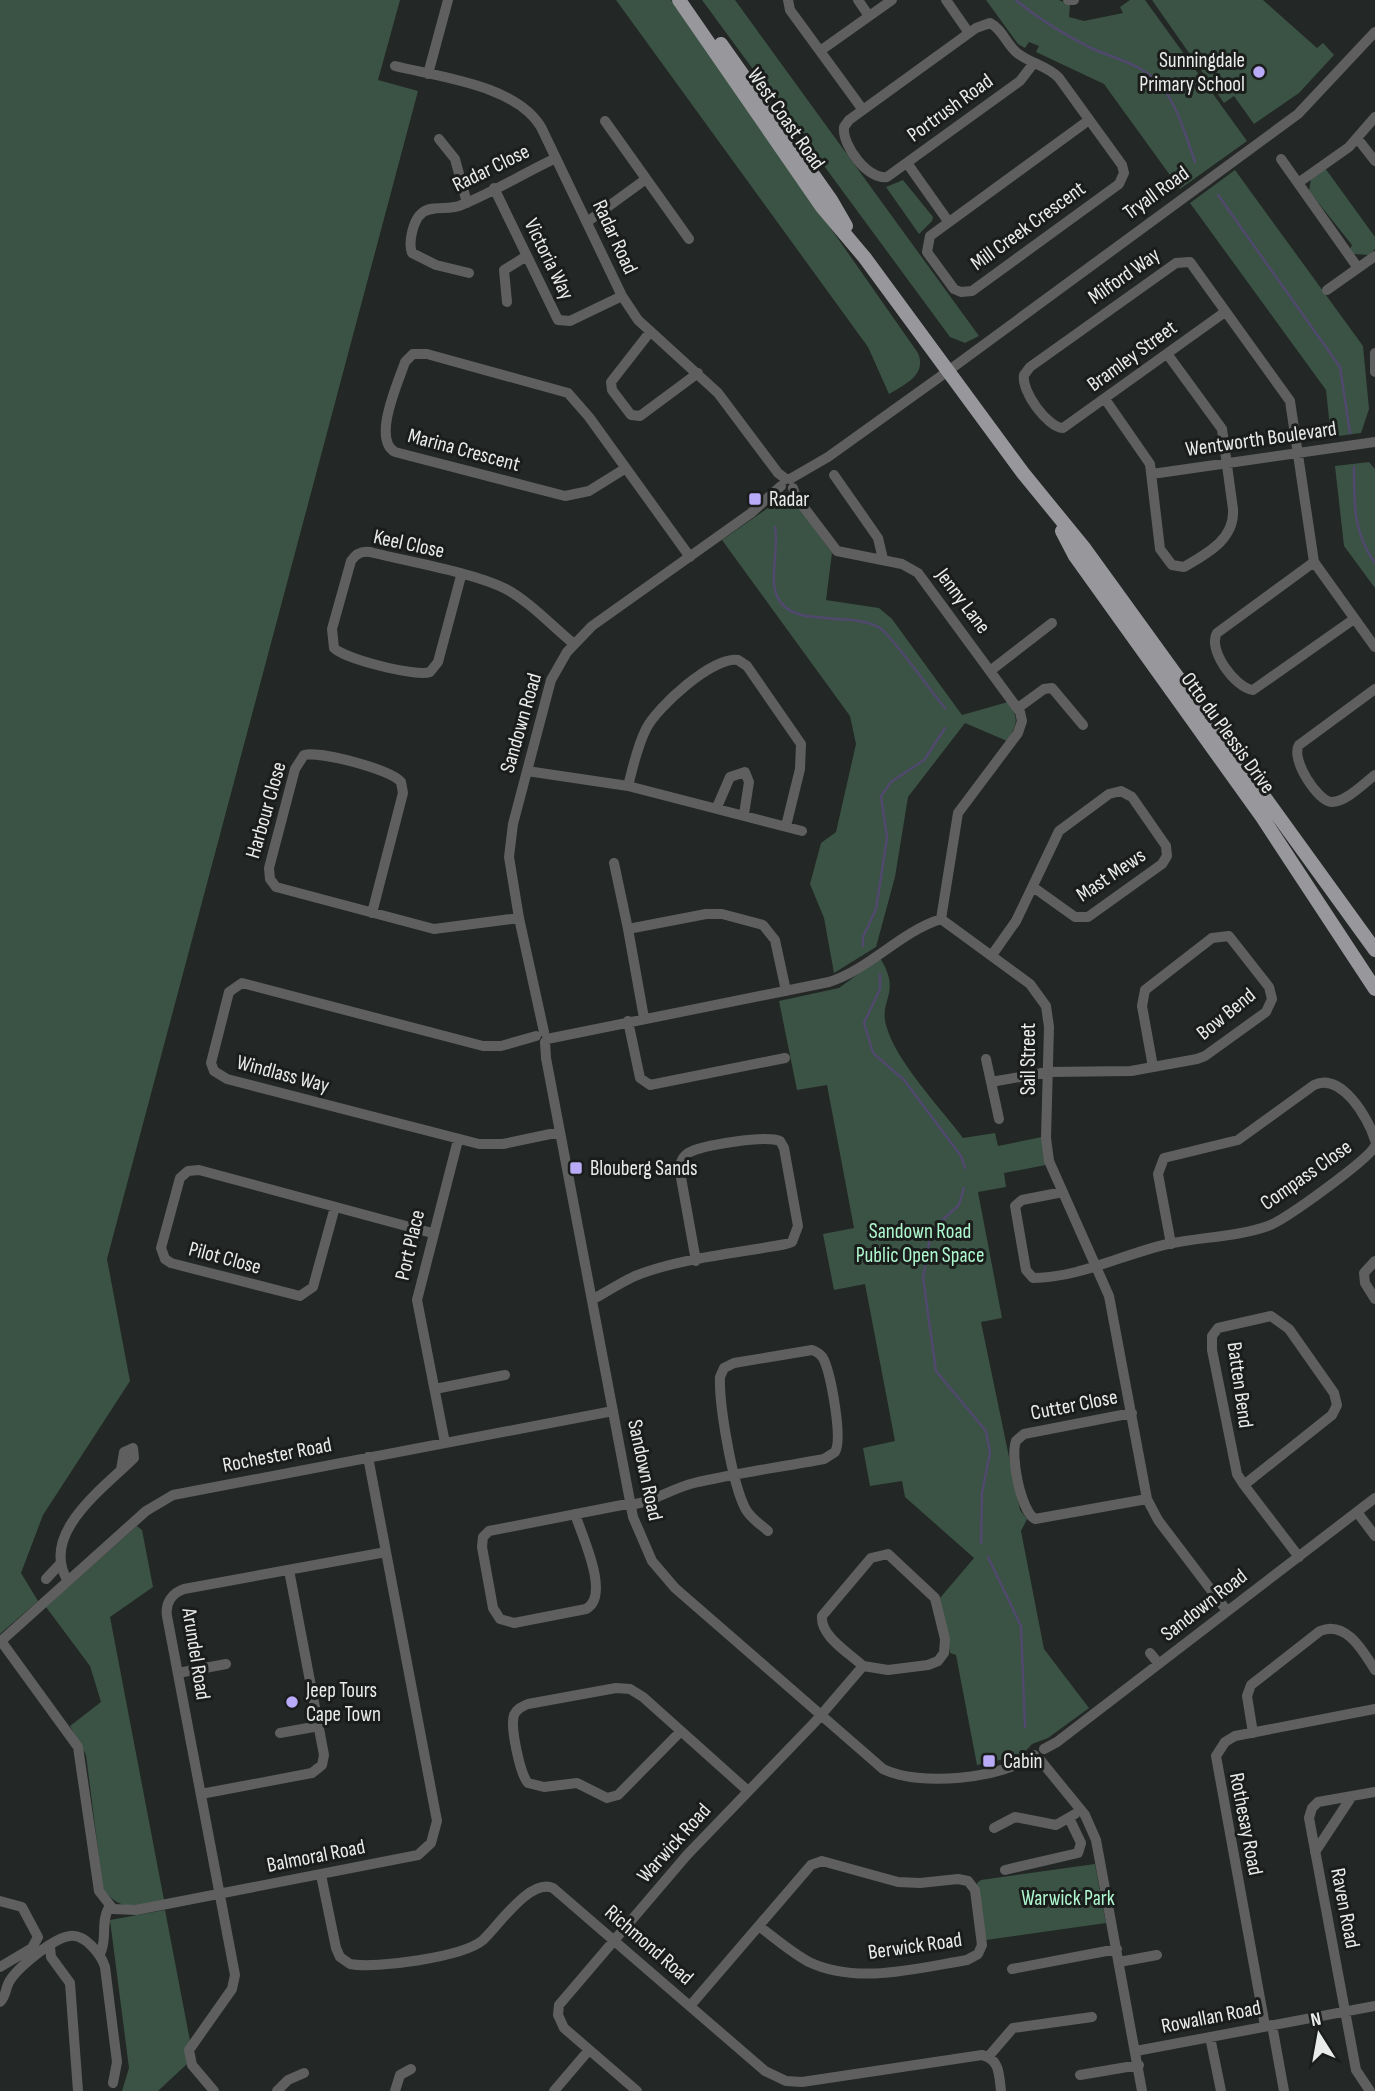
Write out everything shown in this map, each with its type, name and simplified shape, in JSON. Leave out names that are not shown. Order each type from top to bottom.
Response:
[{"type":"main road","name":"West Coast Road","points":[[679,0],[822,207],[865,258],[948,370]]},
{"type":"main road","name":"West Coast Road","points":[[689,0],[831,200],[865,258]]},
{"type":"main road","name":"Otto du Plessis Drive","points":[[948,370],[1045,502],[1085,549],[1375,950]]},
{"type":"main road","name":"Otto du Plessis Drive","points":[[1045,502],[1075,555],[1262,817],[1375,989]]},
{"type":"street","points":[[428,74],[448,0]]},
{"type":"street","points":[[788,0],[790,10],[863,110],[982,24],[994,25],[1015,51],[1032,64],[1053,71],[1090,120]]},
{"type":"street","points":[[858,0],[869,16]]},
{"type":"street","points":[[820,51],[892,0]]},
{"type":"street","points":[[946,0],[970,33]]},
{"type":"street","points":[[1068,0],[1074,0]]},
{"type":"street","name":"Tryall Road","points":[[948,370],[1298,114],[1375,32]]},
{"type":"street","name":"Portrush Road","points":[[863,110],[846,124],[844,135],[871,174],[884,178],[1020,81],[1032,64]]},
{"type":"street","name":"Radar Road","points":[[395,66],[517,101],[537,119],[622,296],[650,332],[718,393],[787,485]]},
{"type":"street","points":[[1298,183],[1357,138],[1375,117]]},
{"type":"street","name":"Mill Creek Crescent","points":[[1090,120],[1122,165],[1124,173],[1119,184],[968,292],[954,289],[927,252],[928,239],[948,221],[1090,120]]},
{"type":"street","points":[[605,121],[689,239]]},
{"type":"street","points":[[1357,138],[1375,160]]},
{"type":"street","points":[[439,139],[455,159],[467,203]]},
{"type":"street","name":"Radar Close","points":[[469,273],[418,258],[410,248],[421,213],[467,203],[556,158]]},
{"type":"street","points":[[1281,159],[1358,268]]},
{"type":"street","points":[[907,163],[948,221]]},
{"type":"street","points":[[587,222],[646,179]]},
{"type":"street","name":"Victoria Way","points":[[494,188],[556,318],[561,322],[579,318],[622,296]]},
{"type":"street","points":[[1327,290],[1375,256]]},
{"type":"street","points":[[507,302],[504,270],[525,257]]},
{"type":"street","name":"Milford Way","points":[[1059,428],[1049,422],[1024,386],[1026,372],[1176,263],[1190,262],[1290,401],[1314,562]]},
{"type":"street","name":"Bramley Street","points":[[1059,428],[1070,425],[1225,312]]},
{"type":"street","points":[[650,332],[611,380],[611,387],[628,414],[640,416],[698,373]]},
{"type":"street","name":"Marina Crescent","points":[[626,467],[589,491],[565,496],[395,452],[388,446],[384,433],[406,359],[416,353],[427,354],[568,393],[626,467],[690,557]]},
{"type":"street","points":[[1375,353],[1375,372]]},
{"type":"street","points":[[1105,400],[1147,457],[1152,474],[1160,549],[1172,565],[1182,568],[1223,540],[1233,528],[1222,429],[1168,355]]},
{"type":"street","name":"Sandown Road","points":[[948,370],[592,626],[573,644],[551,680],[527,771],[510,844],[510,870],[612,1411],[631,1505],[646,1550],[667,1579],[875,1763],[911,1779],[931,1780],[991,1771],[1041,1758],[1058,1742],[1375,1499]]},
{"type":"street","name":"Wentworth Boulevard","points":[[1152,474],[1375,442]]},
{"type":"street","points":[[834,475],[878,538],[883,559]]},
{"type":"street","name":"Jenny Lane","points":[[787,485],[837,551],[908,566],[922,577],[1018,708]]},
{"type":"street","name":"Keel Close","points":[[461,576],[438,662],[430,672],[417,674],[345,655],[334,648],[332,629],[351,562],[360,552],[369,552],[461,576],[507,590],[573,644]]},
{"type":"street","points":[[1354,619],[1253,690],[1240,685],[1215,649],[1214,638],[1217,633],[1314,562],[1375,647]]},
{"type":"street","points":[[990,671],[1052,623]]},
{"type":"street","points":[[628,786],[641,739],[661,708],[718,663],[730,659],[738,660],[747,666],[801,744],[800,769],[786,826]]},
{"type":"street","points":[[542,1038],[835,980],[916,930],[941,919],[958,813],[1018,733],[1022,721],[1018,708],[1044,689],[1052,688],[1083,725]]},
{"type":"street","points":[[1375,689],[1299,745],[1295,753],[1297,763],[1323,799],[1331,802],[1342,799],[1375,775]]},
{"type":"street","name":"Harbour Close","points":[[372,913],[402,793],[401,782],[390,774],[331,757],[304,755],[295,769],[269,868],[271,881],[276,887],[372,913],[443,930],[519,918]]},
{"type":"street","points":[[527,771],[628,786],[802,831]]},
{"type":"street","points":[[717,807],[730,777],[744,772],[749,782],[744,814]]},
{"type":"street","name":"Mast Mews","points":[[992,955],[1016,921],[1059,831],[1112,792],[1121,791],[1132,797],[1166,846],[1167,856],[1162,864],[1085,918],[1075,917],[1033,887]]},
{"type":"street","points":[[614,863],[644,1018]]},
{"type":"street","points":[[628,929],[706,914],[722,914],[763,925],[775,940],[786,991]]},
{"type":"street","name":"Sail Street","points":[[941,919],[1030,984],[1043,1000],[1049,1020],[1047,1152],[1111,1302],[1147,1499],[1158,1520],[1227,1611]]},
{"type":"street","name":"Bow Bend","points":[[991,1082],[1048,1072],[1111,1073],[1153,1067],[1201,1058],[1270,1006],[1272,995],[1269,987],[1229,936],[1212,938],[1145,990],[1142,1006],[1153,1067]]},
{"type":"street","name":"Windlass Way","points":[[542,1038],[482,1046],[246,983],[236,984],[229,992],[211,1056],[214,1071],[220,1076],[458,1140],[492,1145],[560,1132]]},
{"type":"street","points":[[628,1021],[640,1078],[650,1085],[785,1058]]},
{"type":"street","points":[[986,1059],[999,1119]]},
{"type":"street","name":"Compass Close","points":[[1171,1244],[1158,1174],[1164,1158],[1238,1140],[1314,1085],[1326,1081],[1344,1091],[1366,1120],[1375,1140]]},
{"type":"street","points":[[592,1300],[634,1277],[696,1261],[786,1244],[795,1239],[798,1226],[780,1141],[764,1138],[699,1150],[688,1153],[681,1160],[680,1172],[696,1261]]},
{"type":"street","name":"Port Place","points":[[445,1443],[417,1300],[432,1233],[458,1140]]},
{"type":"street","name":"Compass Close","points":[[1063,1192],[1022,1200],[1015,1206],[1027,1272],[1036,1278],[1097,1267],[1128,1254],[1171,1244],[1269,1226],[1361,1161],[1375,1146]]},
{"type":"street","name":"Pilot Close","points":[[335,1207],[313,1286],[300,1296],[171,1263],[165,1259],[161,1248],[180,1178],[193,1169],[335,1207],[432,1233]]},
{"type":"street","points":[[1375,1261],[1366,1269],[1364,1279],[1375,1299]]},
{"type":"street","name":"Batten Bend","points":[[1244,1485],[1332,1415],[1336,1405],[1334,1393],[1289,1329],[1275,1317],[1223,1326],[1214,1332],[1211,1341],[1234,1467],[1244,1485],[1299,1557]]},
{"type":"street","points":[[575,1514],[596,1580],[598,1593],[595,1602],[586,1609],[514,1623],[500,1619],[493,1608],[482,1546],[483,1537],[493,1529],[575,1514],[639,1505],[693,1483],[734,1476],[824,1458],[835,1452],[839,1434],[827,1368],[820,1354],[807,1350],[734,1363],[724,1368],[720,1377],[734,1476],[747,1512],[768,1531]]},
{"type":"street","points":[[435,1389],[505,1375]]},
{"type":"street","name":"Rochester Road","points":[[1,1641],[152,1507],[173,1495],[612,1411]]},
{"type":"street","name":"Cutter Close","points":[[1132,1413],[1024,1434],[1016,1441],[1014,1453],[1024,1507],[1035,1519],[1147,1499]]},
{"type":"street","name":"Balmoral Road","points":[[109,1907],[126,1911],[220,1894],[412,1857],[428,1848],[436,1833],[437,1821],[368,1457]]},
{"type":"street","points":[[68,1581],[60,1564],[62,1541],[68,1529],[121,1470]]},
{"type":"street","points":[[1357,1512],[1375,1536]]},
{"type":"street","name":"Arundel Road","points":[[214,2091],[192,2065],[188,2055],[191,2044],[234,1983],[220,1894],[166,1611],[173,1595],[184,1589],[386,1552]]},
{"type":"street","points":[[888,1555],[935,1598],[945,1639],[944,1653],[938,1661],[928,1665],[888,1670],[863,1666],[827,1633],[821,1624],[822,1616],[871,1558],[888,1555]]},
{"type":"street","points":[[46,1579],[60,1564]]},
{"type":"street","points":[[201,1794],[316,1771],[324,1758],[289,1570]]},
{"type":"street","points":[[1253,1732],[1247,1696],[1251,1685],[1320,1631],[1333,1627],[1344,1631],[1375,1670]]},
{"type":"street","points":[[1,1641],[78,1747],[99,1891],[109,1907],[103,1919],[105,1941],[100,1954]]},
{"type":"street","points":[[1150,1653],[1159,1664]]},
{"type":"street","points":[[178,1673],[226,1664]]},
{"type":"street","name":"Warwick Road","points":[[637,2091],[564,2028],[558,2010],[561,2000],[687,1855],[820,1716],[863,1666]]},
{"type":"street","points":[[681,1731],[618,1795],[607,1798],[578,1783],[544,1787],[528,1783],[520,1768],[513,1719],[524,1706],[623,1688],[643,1696],[748,1791]]},
{"type":"street","name":"Rothesay Road","points":[[1284,2091],[1268,2026],[1216,1766],[1218,1751],[1225,1742],[1253,1732],[1375,1709]]},
{"type":"street","points":[[280,1733],[319,1726]]},
{"type":"street","points":[[1041,1758],[1081,1810],[1096,1840],[1142,2091]]},
{"type":"street","name":"Raven Road","points":[[1370,2091],[1356,2070],[1309,1818],[1311,1808],[1321,1801],[1375,1792]]},
{"type":"street","name":"Raven Road","points":[[1315,1852],[1352,1796]]},
{"type":"street","points":[[994,1828],[1015,1817],[1051,1825],[1081,1810]]},
{"type":"street","points":[[1005,1870],[1078,1853],[1081,1843],[1069,1818]]},
{"type":"street","name":"Berwick Road","points":[[690,2006],[811,1865],[826,1861],[878,1879],[898,1882],[958,1879],[968,1881],[975,1890],[982,1945],[978,1954],[967,1960],[862,1973],[834,1970],[810,1962],[760,1927]]},
{"type":"street","name":"Richmond Road","points":[[321,1875],[336,1948],[344,1961],[350,1964],[463,1952],[483,1939],[533,1888],[541,1885],[553,1888],[765,2071],[786,2081],[810,2081],[988,2057]]},
{"type":"street","points":[[0,1901],[22,1907],[37,1932],[34,1946],[0,1967]]},
{"type":"street","points":[[0,2002],[12,1979],[36,1955],[65,1937],[76,1936],[100,1954],[105,1967],[116,2055],[113,2083]]},
{"type":"street","points":[[50,1947],[51,1957],[70,1983],[78,2091]]},
{"type":"street","points":[[1012,1969],[1117,1949]]},
{"type":"street","points":[[1119,1962],[1157,1955]]},
{"type":"street","name":"Rowallan Road","points":[[1136,2051],[1375,2006]]},
{"type":"street","points":[[1001,2091],[998,2066],[988,2057],[1010,2029],[1092,2017]]},
{"type":"street","points":[[1210,2037],[1221,2091]]},
{"type":"street","points":[[554,2091],[589,2050]]},
{"type":"street","points":[[1080,2075],[1139,2065]]},
{"type":"street","points":[[395,2091],[398,2078],[411,2069]]},
{"type":"street","points":[[277,2091],[288,2080],[304,2073]]},
{"type":"green space","points":[[0,0],[400,0],[378,80],[418,91],[107,1259],[130,1381],[43,1515],[21,1573],[38,1601],[0,1634]]},
{"type":"green space","points":[[616,0],[671,0],[918,353],[920,367],[908,382],[889,394],[868,347]]},
{"type":"green space","points":[[702,0],[735,0],[979,336],[965,343],[950,337]]},
{"type":"green space","points":[[986,0],[1059,0],[1070,5],[1069,17],[1084,21],[1123,13],[1120,7],[1130,0],[1145,0],[1247,141],[1180,189],[1104,84],[1036,52],[1039,46],[1029,42],[1025,48],[1018,44]]},
{"type":"green space","name":"Sunningdale Primary School","points":[[1152,0],[1263,0],[1317,48],[1323,43],[1334,55],[1299,93],[1254,124],[1234,96],[1224,103]]},
{"type":"green space","points":[[1325,168],[1375,237],[1375,249],[1369,255],[1354,254],[1350,249],[1352,245],[1309,191],[1311,179]]},
{"type":"green space","points":[[1235,170],[1363,346],[1369,409],[1361,433],[1331,437],[1326,390],[1190,203]]},
{"type":"green space","points":[[903,180],[933,217],[919,234],[886,187]]},
{"type":"green space","points":[[1369,462],[1375,469],[1375,588],[1344,546],[1335,466]]},
{"type":"green space","points":[[778,501],[794,501],[832,553],[826,600],[879,608],[892,619],[962,715],[1008,702],[1015,717],[1015,725],[1007,741],[965,723],[908,797],[895,877],[876,947],[834,973],[824,918],[810,884],[821,843],[836,832],[856,744],[850,716],[722,540]]},
{"type":"green space","name":"Sandown Road Public Open Space","points":[[880,958],[889,980],[885,1016],[891,1039],[909,1069],[963,1138],[995,1133],[998,1146],[1042,1137],[1046,1165],[1004,1173],[1006,1187],[978,1192],[1002,1318],[981,1322],[1020,1510],[1027,1519],[1021,1531],[1044,1649],[1089,1708],[1048,1738],[1032,1744],[1022,1755],[977,1765],[956,1655],[950,1653],[940,1598],[974,1558],[905,1497],[902,1481],[870,1486],[863,1448],[895,1441],[865,1284],[834,1290],[823,1234],[854,1228],[827,1085],[797,1090],[779,1001],[839,988]]},
{"type":"green space","points":[[137,1526],[142,1530],[153,1587],[110,1617],[164,1900],[130,1906],[117,1902],[103,1889],[86,1755],[70,1726],[101,1702],[90,1666],[46,1607]]},
{"type":"green space","name":"Warwick Park","points":[[1095,1864],[1106,1923],[986,1940],[977,1883],[981,1880]]},
{"type":"green space","points":[[165,1910],[190,2041],[185,2051],[187,2064],[158,2091],[122,2091],[129,2068],[110,1920]]},
{"type":"waterway","points":[[1016,0],[1070,37],[1138,67],[1155,80],[1173,105],[1195,162]]},
{"type":"waterway","points":[[1218,195],[1340,367],[1350,433]]},
{"type":"waterway","points":[[1354,467],[1356,517],[1362,540],[1375,563]]},
{"type":"waterway","points":[[775,527],[775,589],[784,606],[795,613],[808,616],[854,620],[880,628],[945,708]]},
{"type":"waterway","points":[[863,946],[863,937],[876,909],[887,838],[881,796],[891,782],[924,760],[945,728]]},
{"type":"waterway","points":[[880,974],[880,989],[864,1023],[873,1053],[904,1080],[961,1156],[965,1168]]},
{"type":"waterway","points":[[964,1188],[959,1205],[937,1225],[930,1238],[923,1278],[936,1371],[986,1431],[990,1453],[982,1493],[981,1543]]},
{"type":"waterway","points":[[988,1557],[1021,1626],[1025,1727]]},
{"type":"place","name":"Sunningdale Primary School","points":[[1259,72]]},
{"type":"place","name":"Radar","points":[[755,499]]},
{"type":"place","name":"Blouberg Sands","points":[[576,1168]]},
{"type":"place","name":"Jeep Tours Cape Town","points":[[292,1702]]},
{"type":"place","name":"Cabin","points":[[989,1761]]}]
